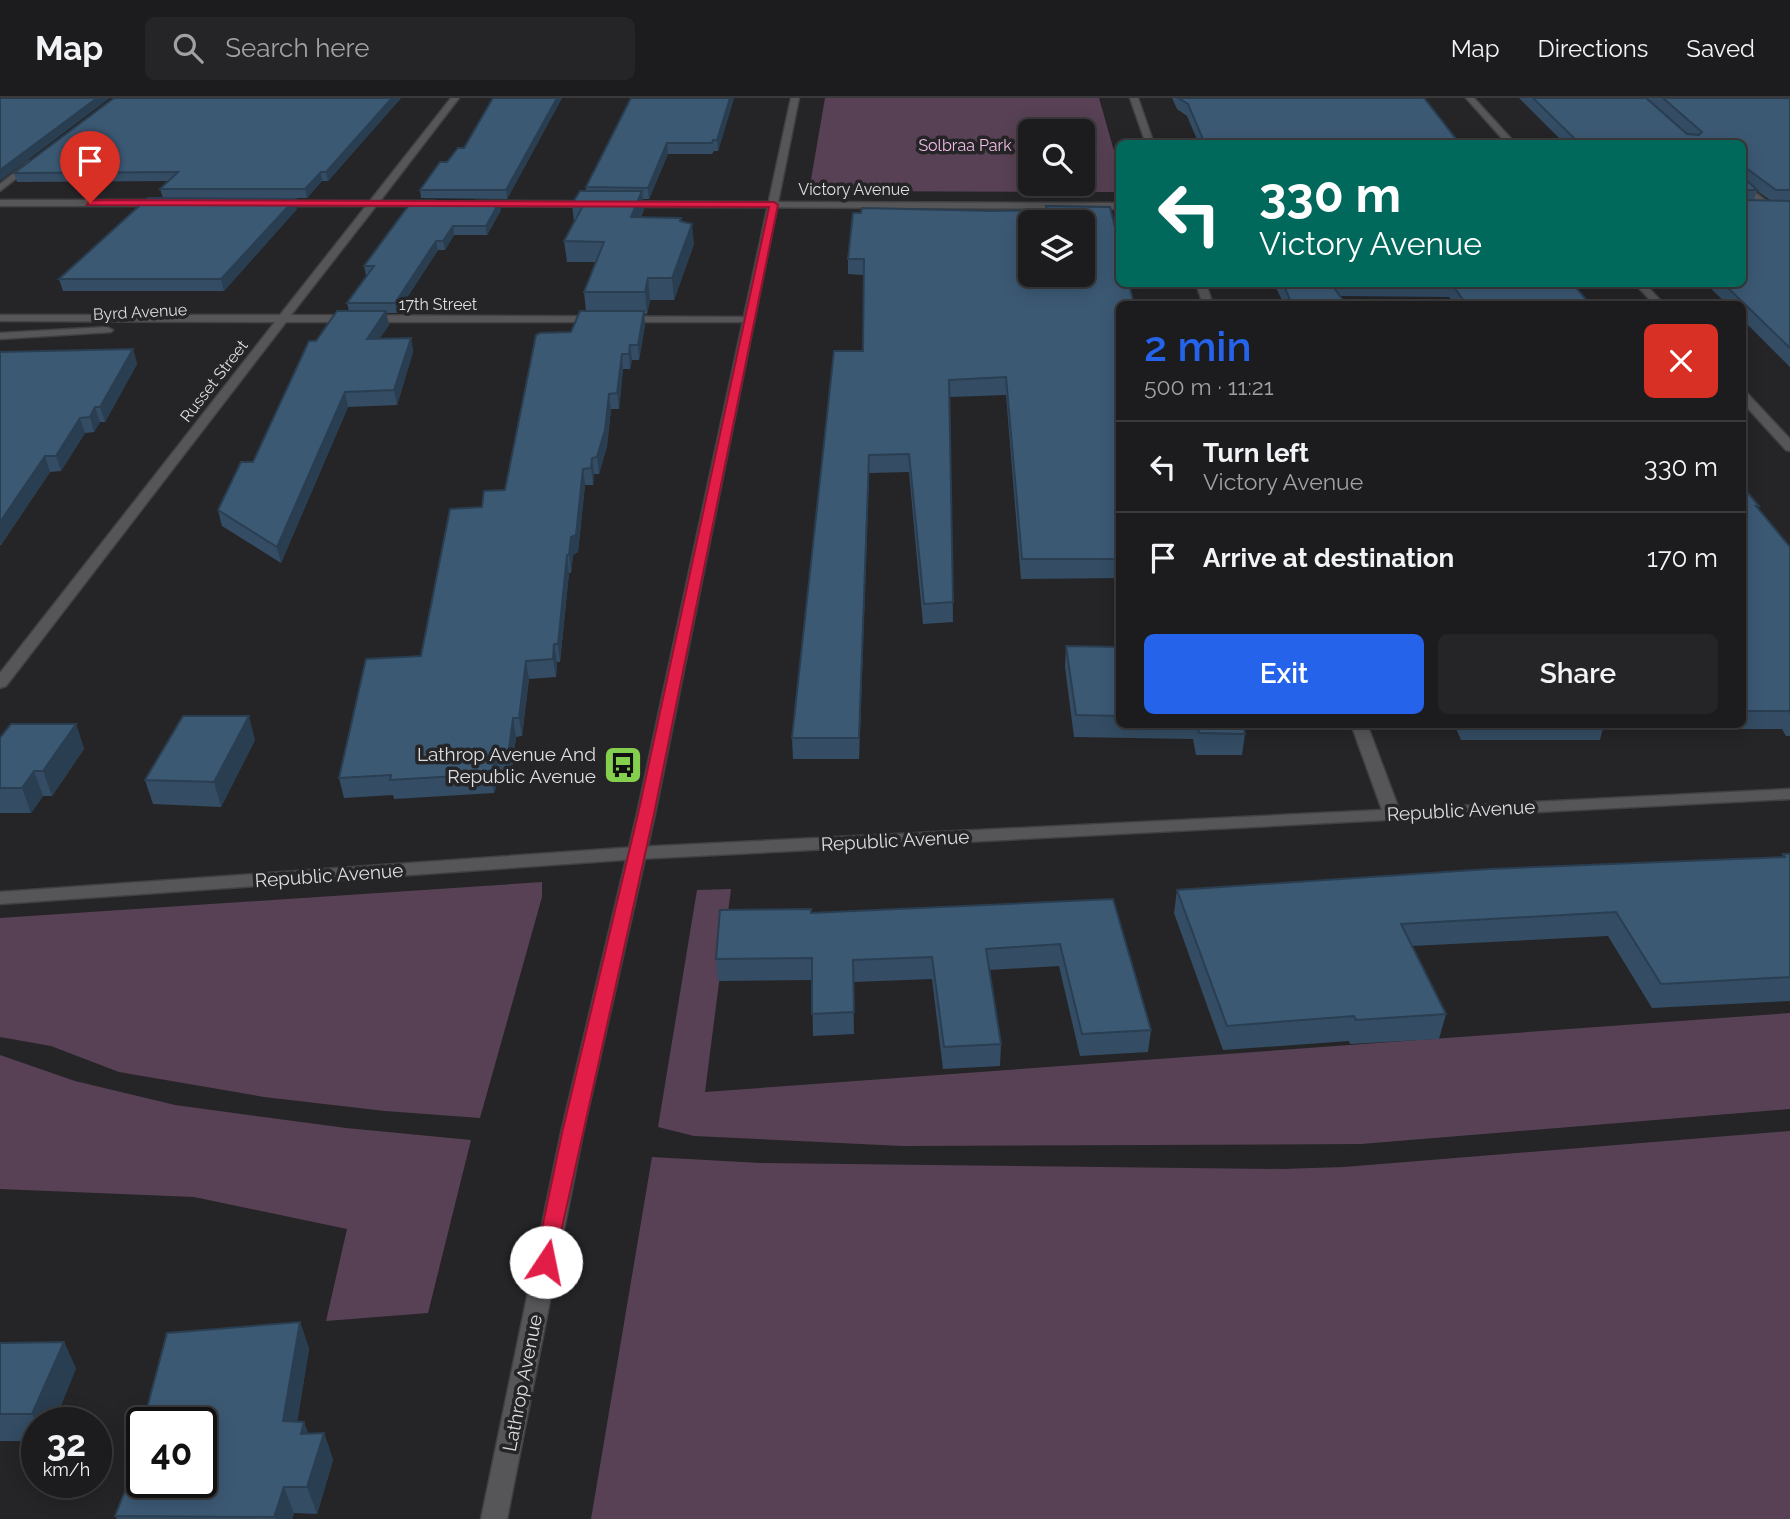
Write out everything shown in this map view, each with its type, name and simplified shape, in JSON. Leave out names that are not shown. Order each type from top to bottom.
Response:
[{"type":"street","name":"Russet Street","points":[[0,683],[455,98]]},
{"type":"street","name":"Lathrop Avenue","points":[[494,1519],[572,1133],[637,853],[795,98]]},
{"type":"street","points":[[1134,98],[1149,140]]},
{"type":"street","points":[[1470,98],[1508,140]]},
{"type":"street","points":[[0,188],[43,155]]},
{"type":"street","points":[[1746,188],[1775,208],[1756,208]]},
{"type":"street","points":[[0,203],[172,203]]},
{"type":"street","points":[[267,203],[443,204]]},
{"type":"street","name":"Victory Avenue","points":[[471,204],[1116,206]]},
{"type":"street","points":[[1643,287],[1656,301]]},
{"type":"street","name":"17th Street","points":[[0,318],[750,320]]},
{"type":"street","name":"Byrd Avenue","points":[[0,336],[281,320]]},
{"type":"street","points":[[1746,399],[1790,447]]},
{"type":"street","points":[[1360,728],[1392,814]]},
{"type":"street","name":"Republic Avenue","points":[[0,898],[637,853],[1790,794]]},
{"type":"green space","name":"Solbraa Park","points":[[825,98],[1099,98],[1116,158],[1116,192],[1095,192],[1095,119],[1018,119],[1018,192],[809,191]]},
{"type":"green space","points":[[542,882],[542,897],[480,1118],[385,1111],[264,1097],[119,1072],[51,1046],[0,1037],[0,918]]},
{"type":"green space","points":[[731,889],[705,1092],[1790,1013],[1790,1109],[1361,1144],[902,1146],[694,1136],[658,1127],[697,890]]},
{"type":"green space","points":[[0,1055],[75,1081],[175,1105],[346,1128],[471,1140],[428,1313],[326,1321],[347,1229],[194,1197],[0,1189]]},
{"type":"green space","points":[[1790,1131],[1790,1519],[591,1519],[652,1157],[760,1163],[1282,1169],[1344,1167]]},
{"type":"building","points":[[0,98],[97,98],[0,170]]},
{"type":"building","points":[[114,98],[392,98],[326,172],[321,172],[305,189],[160,189],[178,172],[14,173]]},
{"type":"building","points":[[493,98],[557,98],[506,190],[420,190],[440,162],[447,162],[458,148],[464,148]]},
{"type":"building","points":[[631,98],[730,98],[717,140],[712,143],[667,143],[648,188],[586,187]]},
{"type":"building","points":[[1178,98],[1424,98],[1457,140],[1203,140],[1188,104]]},
{"type":"building","points":[[1533,98],[1646,98],[1687,134],[1699,135],[1702,132],[1663,98],[1790,98],[1790,190],[1776,190],[1746,168],[1746,140],[1576,140]]},
{"type":"building","points":[[1746,180],[1757,190],[1746,190]]},
{"type":"building","points":[[580,191],[642,191],[631,217],[681,218],[680,221],[692,224],[672,278],[648,278],[645,292],[584,292],[604,242],[564,241],[584,204],[572,204]]},
{"type":"building","points":[[148,198],[295,199],[221,279],[59,279]]},
{"type":"building","points":[[1746,200],[1790,201],[1790,348],[1746,305],[1746,301],[1742,301],[1727,287],[1746,287]]},
{"type":"building","points":[[412,201],[500,201],[486,226],[453,226],[443,241],[436,241],[395,303],[347,303],[374,266],[364,266]]},
{"type":"building","points":[[1046,206],[1110,207],[1116,232],[1116,287],[1130,287],[1133,301],[1116,301],[1116,559],[1022,559],[1006,377],[949,380],[953,602],[924,604],[909,454],[869,455],[859,738],[792,738],[834,351],[863,351],[864,259],[848,259],[853,213],[861,213],[862,208],[1018,211],[1018,287],[1095,287],[1095,210],[1047,210]]},
{"type":"building","points":[[1284,287],[1333,287],[1344,301],[1291,301]]},
{"type":"building","points":[[1454,287],[1576,287],[1587,301],[1464,301]]},
{"type":"building","points":[[337,311],[386,311],[367,339],[411,338],[394,390],[345,392],[277,547],[218,510],[241,462],[253,462],[309,341],[316,341]]},
{"type":"building","points":[[580,311],[644,311],[638,345],[630,345],[629,354],[622,354],[617,393],[609,394],[605,430],[597,457],[592,458],[591,468],[583,469],[576,535],[571,537],[567,555],[558,644],[554,644],[553,659],[526,661],[519,718],[513,718],[508,757],[496,757],[491,774],[390,780],[391,775],[339,778],[366,659],[421,656],[450,509],[482,507],[484,491],[505,490],[536,335],[571,332]]},
{"type":"building","points":[[133,349],[100,407],[95,407],[90,417],[80,418],[56,456],[45,456],[0,522],[0,352]]},
{"type":"building","points":[[1746,491],[1790,547],[1790,713],[1746,711]]},
{"type":"building","points":[[1066,646],[1116,647],[1116,716],[1076,715]]},
{"type":"building","points":[[183,716],[249,716],[214,782],[145,780]]},
{"type":"building","points":[[11,724],[76,724],[43,771],[34,771],[22,788],[0,788],[0,738]]},
{"type":"building","points":[[1198,728],[1244,728],[1245,734],[1199,733]]},
{"type":"building","points":[[1783,854],[1790,854],[1790,977],[1661,984],[1616,912],[1401,924],[1446,1014],[1356,1020],[1354,1016],[1227,1026],[1177,890],[1489,869],[1785,857]]},
{"type":"building","points":[[1113,899],[1151,1030],[1082,1034],[1060,944],[986,949],[1001,1044],[944,1047],[932,957],[853,960],[854,1012],[812,1014],[812,958],[716,959],[720,910],[811,909],[811,913]]},
{"type":"building","points":[[300,1322],[283,1421],[304,1422],[301,1434],[324,1433],[307,1487],[284,1487],[274,1517],[115,1516],[126,1488],[126,1498],[217,1498],[217,1407],[147,1407],[167,1333]]},
{"type":"building","points":[[64,1342],[35,1407],[21,1407],[21,1414],[0,1414],[0,1343]]},
{"type":"place","name":"Lathrop Avenue And Republic Avenue","points":[[623,765]]},
{"type":"route","points":[[90,203],[774,205],[646,814],[572,1133],[546,1262]]}]
